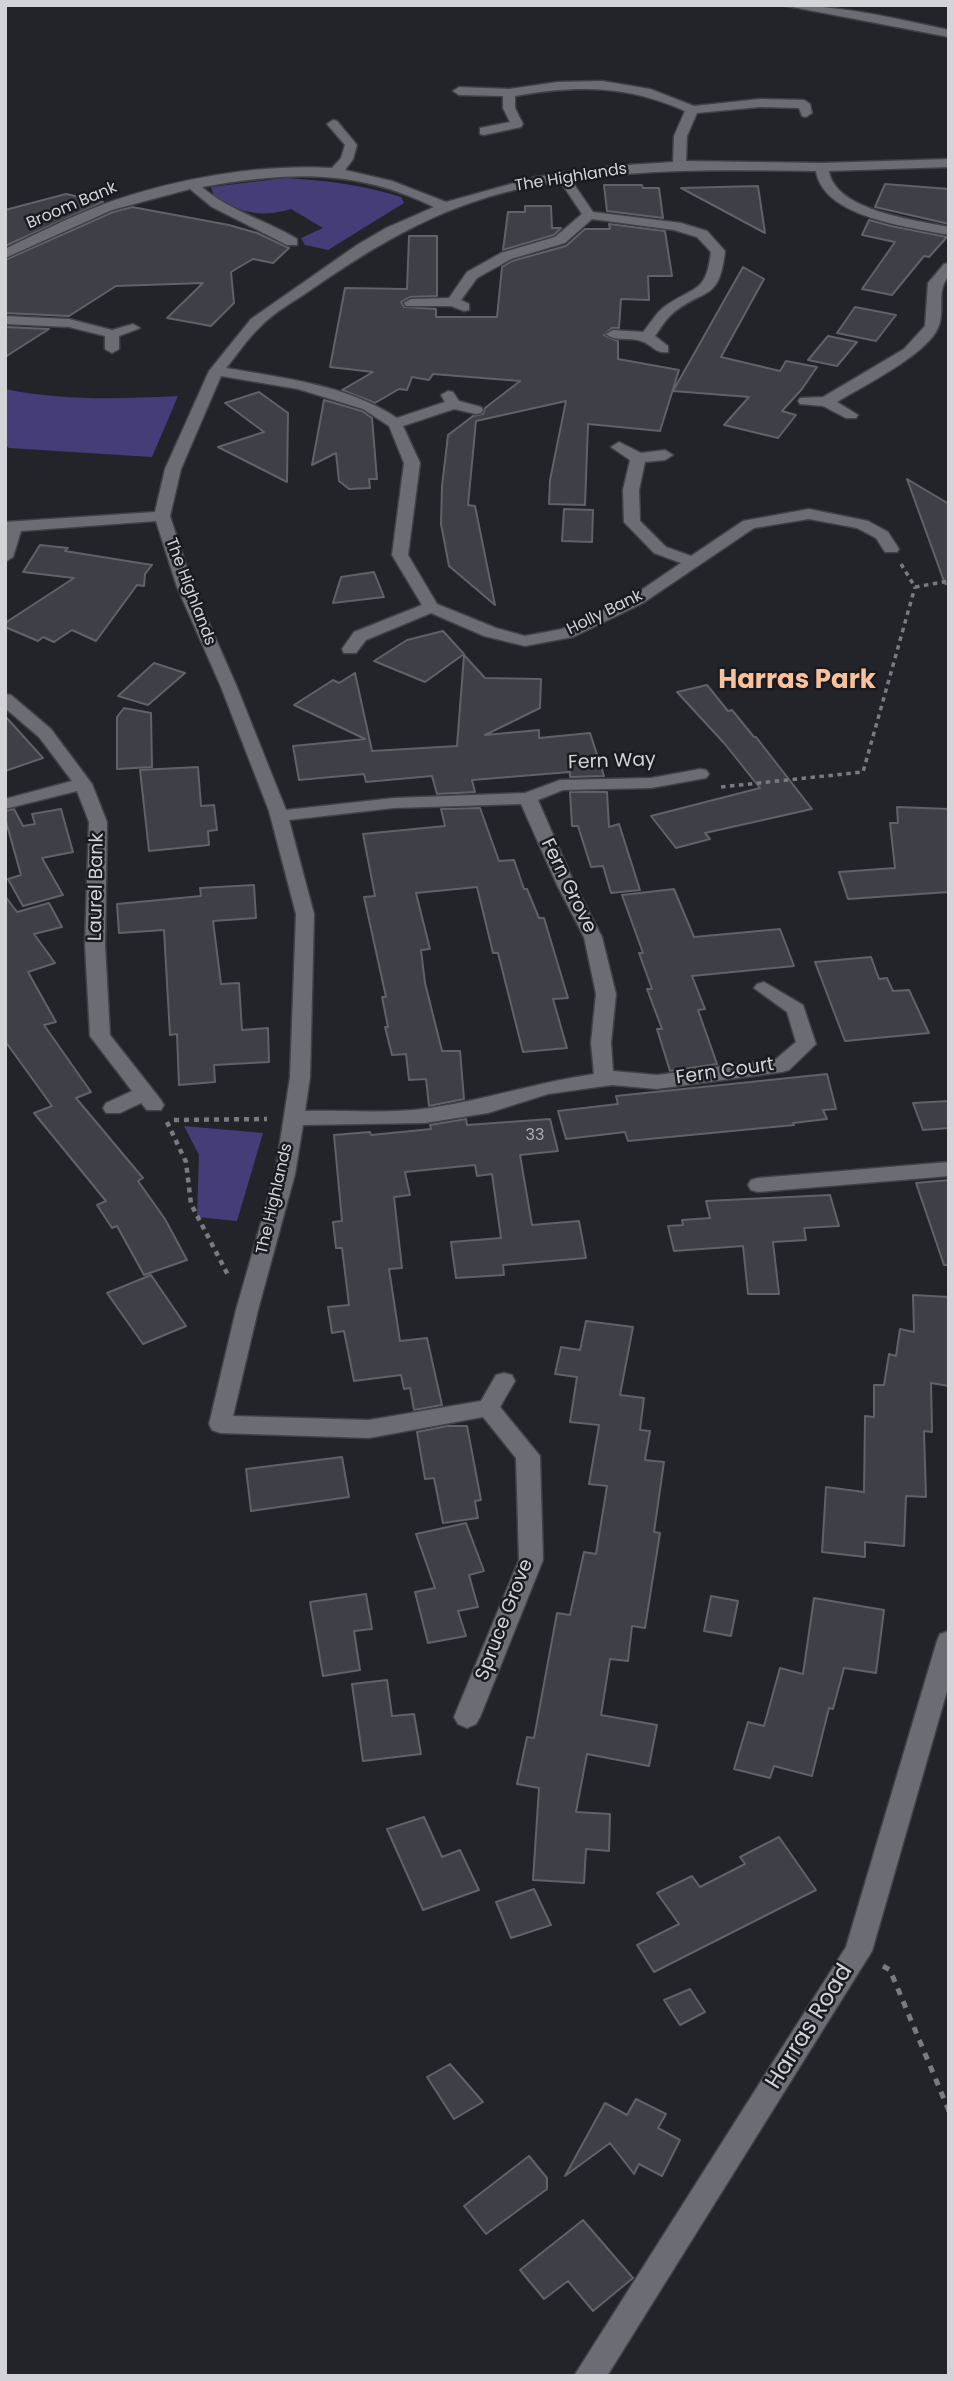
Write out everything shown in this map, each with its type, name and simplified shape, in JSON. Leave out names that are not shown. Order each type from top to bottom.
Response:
[{"type":"street","points":[[788,5],[892,20],[949,34]]},
{"type":"street","points":[[459,91],[509,93],[554,86],[613,84],[662,95],[692,110],[760,103],[809,106]]},
{"type":"street","points":[[484,131],[522,124],[509,108],[509,93]]},
{"type":"street","points":[[680,165],[677,148],[682,128],[692,110]]},
{"type":"street","points":[[335,173],[347,159],[351,145],[336,132]]},
{"type":"street","name":"The Highlands","points":[[488,1408],[369,1429],[220,1424],[247,1310],[285,1174],[300,1077],[305,914],[279,816],[229,687],[185,587],[162,516],[173,469],[216,372],[256,322],[362,248],[391,231],[444,207],[486,193],[613,170],[680,165],[822,167],[949,163]]},
{"type":"street","points":[[822,167],[824,182],[844,201],[889,218],[949,231]]},
{"type":"street","name":"Broom Bank","points":[[5,254],[122,202],[194,186],[276,173],[335,173],[391,185],[424,196],[444,207]]},
{"type":"street","points":[[563,177],[589,215]]},
{"type":"street","points":[[194,186],[208,201],[235,216],[280,228],[292,242]]},
{"type":"street","points":[[411,303],[458,304],[472,275],[506,256],[560,240],[589,215],[676,226],[702,234],[718,251],[715,277],[699,293],[667,311],[647,337]]},
{"type":"street","points":[[826,402],[909,352],[932,327],[936,283],[949,267]]},
{"type":"street","points":[[5,320],[69,323],[112,341],[133,328]]},
{"type":"street","points":[[613,334],[647,337],[663,349]]},
{"type":"street","points":[[216,372],[300,385],[368,406],[395,424],[412,463],[400,555],[431,607],[355,642],[348,622]]},
{"type":"street","points":[[395,424],[450,399],[476,410]]},
{"type":"street","points":[[804,401],[826,402],[851,415]]},
{"type":"street","points":[[619,447],[638,458],[665,455]]},
{"type":"street","points":[[638,458],[631,490],[632,522],[660,550],[692,562]]},
{"type":"street","name":"Holly Bank","points":[[431,607],[490,632],[526,641],[568,633],[637,600],[749,524],[809,514],[879,525],[891,549]]},
{"type":"street","points":[[5,557],[10,527],[162,516]]},
{"type":"street","name":"Laurel Bank","points":[[5,699],[45,733],[83,784],[98,821],[95,945],[100,1036],[150,1099]]},
{"type":"street","name":"Fern Way","points":[[528,798],[560,785],[651,783],[702,776]]},
{"type":"street","points":[[5,804],[83,784]]},
{"type":"street","points":[[279,816],[400,803],[528,798]]},
{"type":"street","name":"Fern Grove","points":[[528,798],[549,848],[593,937],[606,994],[601,1043],[604,1079]]},
{"type":"street","name":"Fern Court","points":[[604,1079],[657,1082],[782,1065],[806,1044],[796,1009],[764,988]]},
{"type":"street","points":[[293,1118],[425,1116],[488,1106],[546,1088],[604,1079]]},
{"type":"street","points":[[113,1108],[150,1099]]},
{"type":"street","points":[[758,1185],[949,1169]]},
{"type":"street","points":[[488,1408],[503,1381]]},
{"type":"street","name":"Spruce Grove","points":[[467,1717],[531,1560],[528,1456],[488,1408]]},
{"type":"street","name":"Harras Road","points":[[589,2376],[858,1951],[949,1641]]},
{"type":"path","points":[[702,776],[863,772],[915,587],[891,549]]},
{"type":"path","points":[[915,587],[949,581]]},
{"type":"path","points":[[150,1099],[166,1120],[186,1162],[191,1204],[204,1234],[247,1310]]},
{"type":"path","points":[[166,1120],[293,1118]]},
{"type":"path","points":[[858,1951],[890,1970],[949,2111]]},
{"type":"shaded area","points":[[285,178],[372,189],[401,197],[404,203],[328,250],[305,245],[301,238],[323,228],[291,209],[270,213],[242,210],[214,196],[211,187]]},
{"type":"shaded area","points":[[5,389],[70,397],[178,396],[152,457],[9,448],[5,445]]},
{"type":"shaded area","points":[[184,1126],[263,1133],[237,1221],[197,1217],[199,1155]]},
{"type":"building","points":[[885,184],[949,189],[949,224],[875,207]]},
{"type":"building","points":[[604,185],[659,188],[663,218],[607,211]]},
{"type":"building","points":[[758,186],[765,233],[681,188]]},
{"type":"building","points":[[66,194],[103,202],[5,246],[5,210]]},
{"type":"building","points":[[525,206],[551,206],[552,228],[561,228],[554,235],[503,250],[508,212],[525,212]]},
{"type":"building","points":[[132,207],[229,225],[257,233],[289,248],[273,263],[253,259],[231,272],[234,303],[211,326],[167,318],[203,283],[116,286],[69,316],[5,313],[5,260],[113,212]]},
{"type":"building","points":[[869,220],[947,237],[929,257],[924,256],[892,295],[862,289],[895,242],[862,235]]},
{"type":"building","points":[[609,224],[665,231],[672,276],[648,276],[649,300],[621,299],[619,328],[612,328],[604,335],[618,341],[618,359],[679,370],[660,431],[588,424],[585,505],[549,504],[550,480],[566,401],[476,421],[468,505],[475,506],[495,605],[449,566],[441,524],[442,486],[448,435],[473,416],[483,414],[485,408],[520,381],[433,374],[429,380],[412,377],[407,390],[399,389],[375,403],[342,390],[373,372],[330,367],[345,288],[407,289],[409,236],[437,236],[437,296],[410,297],[401,302],[404,307],[436,309],[436,317],[497,317],[502,267],[512,261],[566,246],[585,229],[610,229]]},
{"type":"building","points":[[743,267],[764,279],[721,357],[780,371],[786,361],[817,367],[782,411],[796,415],[778,438],[724,425],[749,397],[673,391]]},
{"type":"building","points":[[855,307],[896,315],[876,341],[837,333]]},
{"type":"building","points":[[5,327],[49,329],[5,357]]},
{"type":"building","points":[[828,336],[857,342],[837,366],[808,360]]},
{"type":"building","points":[[259,392],[288,413],[287,482],[218,447],[264,432],[225,403]]},
{"type":"building","points":[[324,400],[362,411],[372,418],[377,479],[369,479],[370,488],[349,489],[339,481],[336,453],[312,465]]},
{"type":"building","points":[[907,479],[949,504],[949,584],[945,584]]},
{"type":"building","points":[[564,509],[593,510],[592,542],[562,541]]},
{"type":"building","points":[[40,545],[152,565],[145,574],[144,586],[137,585],[96,641],[72,630],[54,642],[43,637],[38,641],[5,627],[5,623],[74,578],[23,572]]},
{"type":"building","points":[[374,572],[384,597],[333,603],[341,577]]},
{"type":"building","points":[[443,631],[464,654],[425,682],[374,661],[407,640]]},
{"type":"building","points":[[464,655],[485,678],[541,679],[540,708],[485,735],[539,730],[539,738],[590,733],[604,776],[570,777],[570,772],[472,780],[475,792],[437,794],[432,776],[366,782],[364,774],[299,780],[293,746],[365,739],[294,705],[333,680],[339,683],[355,673],[372,751],[457,746]]},
{"type":"building","points":[[154,663],[185,673],[148,705],[118,696]]},
{"type":"building","points":[[707,685],[728,711],[732,710],[756,737],[812,809],[705,833],[710,839],[676,848],[651,816],[760,788],[724,743],[677,692]]},
{"type":"building","points":[[124,708],[151,713],[152,767],[117,769],[117,717]]},
{"type":"building","points":[[5,716],[43,758],[5,771]]},
{"type":"building","points":[[198,767],[201,806],[214,805],[217,830],[208,831],[209,845],[149,851],[140,770]]},
{"type":"building","points":[[570,792],[607,792],[609,827],[619,824],[640,890],[611,893],[603,866],[591,867],[578,826],[572,826]]},
{"type":"building","points":[[897,807],[949,809],[949,892],[848,899],[839,872],[895,868],[890,823],[898,823]]},
{"type":"building","points":[[480,808],[499,861],[514,860],[524,889],[527,889],[539,918],[544,918],[568,998],[553,999],[567,1048],[523,1052],[498,953],[493,953],[477,887],[416,893],[430,949],[421,950],[425,983],[442,1051],[460,1051],[464,1099],[429,1106],[426,1079],[409,1080],[406,1054],[392,1055],[385,1027],[388,1027],[382,997],[386,997],[364,897],[375,896],[363,834],[445,826],[441,809]]},
{"type":"building","points":[[14,809],[23,826],[35,824],[32,814],[61,809],[73,852],[42,858],[63,895],[23,906],[8,879],[21,875],[5,818],[5,811]]},
{"type":"building","points":[[254,885],[256,918],[213,921],[221,984],[239,983],[242,1030],[268,1028],[269,1062],[214,1065],[215,1082],[179,1085],[177,1034],[170,1035],[164,930],[119,933],[117,904],[201,896],[200,888]]},
{"type":"building","points":[[674,889],[694,937],[780,929],[794,966],[692,976],[705,1009],[698,1010],[717,1064],[670,1071],[657,1029],[662,1029],[647,989],[652,989],[639,953],[643,953],[622,895]]},
{"type":"building","points":[[5,896],[17,912],[49,903],[62,927],[34,934],[55,963],[28,972],[56,1022],[44,1025],[91,1092],[76,1098],[143,1178],[138,1181],[165,1219],[187,1260],[144,1275],[117,1226],[112,1228],[97,1205],[106,1201],[34,1113],[52,1106],[5,1041]]},
{"type":"building","points":[[871,957],[879,979],[887,978],[893,991],[909,990],[929,1033],[845,1041],[815,962]]},
{"type":"building","points":[[827,1074],[836,1109],[823,1110],[827,1119],[793,1123],[794,1125],[628,1141],[625,1132],[566,1139],[558,1111],[618,1104],[616,1096]]},
{"type":"building","points":[[949,1101],[949,1128],[923,1130],[913,1103]]},
{"type":"building","points":[[466,1119],[467,1125],[550,1119],[558,1151],[520,1155],[532,1225],[579,1221],[586,1258],[503,1265],[504,1275],[456,1278],[451,1242],[501,1238],[492,1174],[477,1176],[475,1165],[405,1172],[410,1195],[394,1197],[402,1268],[389,1269],[400,1341],[427,1338],[442,1405],[414,1410],[410,1388],[404,1389],[401,1375],[354,1381],[344,1331],[332,1333],[328,1307],[349,1305],[342,1248],[336,1248],[333,1222],[342,1221],[334,1135],[370,1132],[371,1135],[431,1129],[430,1125]]},
{"type":"building","points":[[949,1180],[949,1265],[944,1265],[916,1183]]},
{"type":"building","points":[[830,1195],[839,1226],[804,1228],[806,1240],[773,1242],[779,1294],[748,1294],[743,1246],[674,1251],[668,1226],[683,1225],[682,1220],[710,1218],[706,1201]]},
{"type":"building","points":[[151,1275],[186,1326],[143,1344],[107,1293]]},
{"type":"building","points":[[913,1295],[949,1297],[949,1386],[931,1383],[932,1432],[924,1431],[926,1497],[906,1496],[904,1546],[865,1542],[865,1557],[822,1552],[826,1487],[864,1492],[865,1416],[874,1417],[874,1385],[884,1385],[889,1354],[896,1356],[900,1329],[914,1332]]},
{"type":"building","points":[[586,1321],[633,1327],[620,1395],[644,1398],[640,1430],[650,1431],[645,1460],[664,1462],[654,1532],[660,1533],[645,1628],[632,1626],[628,1661],[610,1659],[601,1715],[657,1725],[649,1766],[587,1754],[576,1812],[610,1814],[609,1851],[586,1849],[584,1883],[533,1880],[539,1788],[517,1784],[527,1737],[534,1738],[557,1613],[570,1615],[584,1552],[596,1554],[607,1486],[589,1484],[599,1425],[570,1422],[577,1377],[555,1374],[561,1347],[580,1350]]},
{"type":"building","points":[[447,1426],[467,1426],[481,1500],[475,1501],[478,1518],[443,1523],[434,1478],[425,1479],[417,1432]]},
{"type":"building","points":[[342,1457],[349,1497],[251,1511],[246,1469]]},
{"type":"building","points":[[466,1523],[484,1571],[469,1575],[478,1607],[458,1611],[466,1636],[428,1643],[415,1592],[435,1588],[416,1534]]},
{"type":"building","points":[[366,1594],[372,1629],[354,1631],[360,1670],[323,1676],[310,1602]]},
{"type":"building","points":[[711,1596],[738,1601],[731,1636],[704,1631]]},
{"type":"building","points":[[814,1598],[884,1610],[876,1673],[844,1668],[833,1709],[829,1708],[812,1776],[774,1766],[770,1778],[734,1769],[748,1722],[764,1726],[780,1668],[803,1674]]},
{"type":"building","points":[[387,1680],[392,1716],[414,1714],[421,1754],[363,1761],[352,1684]]},
{"type":"building","points":[[424,1817],[442,1857],[460,1850],[479,1890],[423,1910],[387,1829]]},
{"type":"building","points":[[779,1837],[816,1890],[654,1972],[637,1945],[679,1924],[657,1893],[692,1876],[700,1887],[745,1864],[740,1857]]},
{"type":"building","points":[[534,1889],[551,1925],[511,1938],[496,1902]]},
{"type":"building","points":[[690,1989],[705,2012],[680,2025],[664,2000]]},
{"type":"building","points":[[450,2064],[483,2102],[454,2119],[427,2077]]},
{"type":"building","points":[[636,2099],[666,2114],[658,2128],[680,2140],[662,2176],[639,2164],[634,2174],[610,2143],[565,2176],[605,2103],[627,2115]]},
{"type":"building","points":[[529,2156],[547,2178],[547,2189],[486,2234],[464,2206]]},
{"type":"building","points":[[583,2220],[633,2278],[593,2311],[568,2281],[544,2299],[520,2270]]},
{"type":"district","name":"Harras Park","points":[[797,681]]}]
